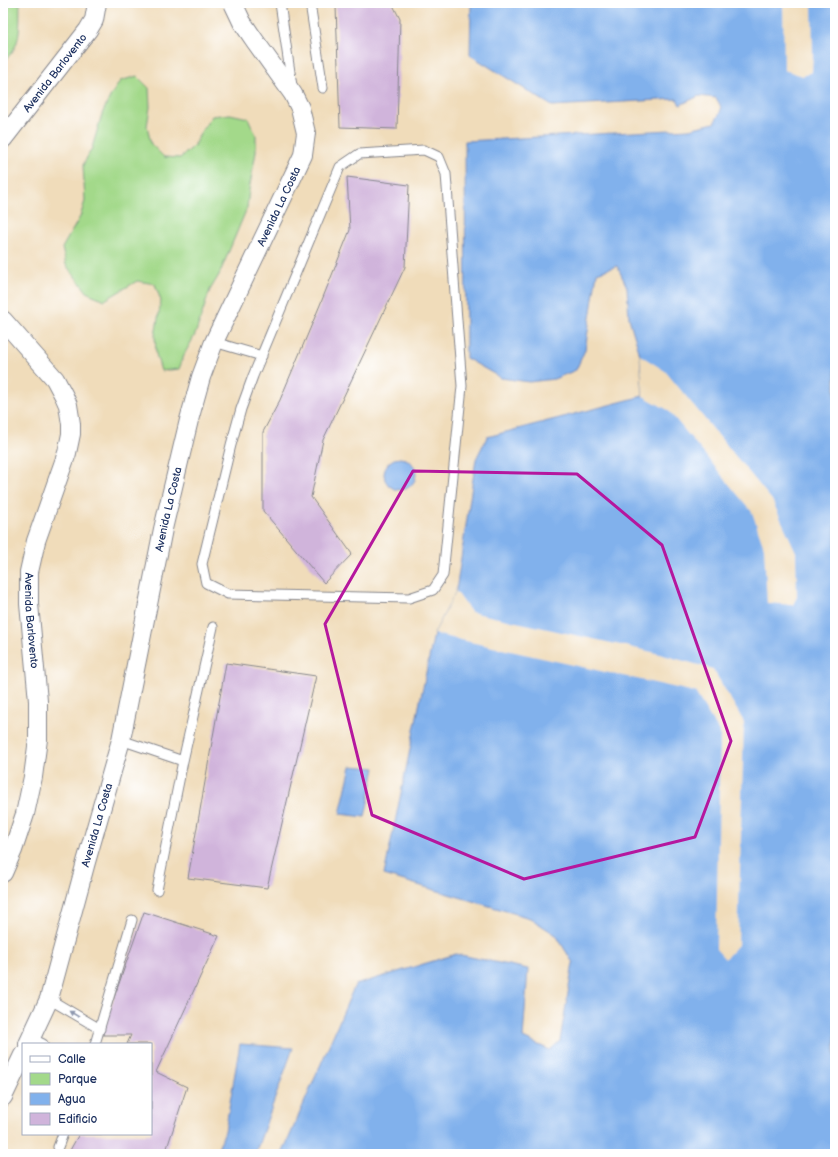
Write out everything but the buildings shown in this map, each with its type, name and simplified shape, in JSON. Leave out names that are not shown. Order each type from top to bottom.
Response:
[{"type":"street","name":"Avenida Barlovento","points":[[3,139],[88,30],[94,20],[97,3]]},
{"type":"street","name":"Avenida La Costa","points":[[34,1042],[49,999],[86,862],[122,740],[163,529],[188,420],[201,377],[214,342],[303,154],[306,133],[300,108],[293,94],[242,22],[234,3]]},
{"type":"street","name":"Avenida Barlovento","points":[[3,320],[55,379],[68,405],[71,424],[71,434],[67,453],[36,541],[30,572],[29,604],[38,701],[38,739],[34,777],[25,814],[13,850],[3,872]]},
{"type":"street","points":[[3,1097],[22,1056]]},
{"type":"lane","points":[[280,3],[293,94]]},
{"type":"lane","points":[[310,3],[323,88]]},
{"type":"lane","points":[[424,150],[439,157],[446,174],[462,386],[443,575],[433,590],[409,598],[228,594],[206,583],[202,564],[231,445],[241,409],[262,356],[340,167],[359,154],[424,150]]},
{"type":"lane","points":[[214,342],[262,356]]},
{"type":"lane","points":[[157,890],[183,762],[213,627]]},
{"type":"lane","points":[[122,740],[183,762]]},
{"type":"lane","points":[[95,1043],[132,920]]},
{"type":"lane","points":[[49,999],[100,1029]]},
{"type":"lane","points":[[58,1147],[63,1135]]},
{"type":"highlighted area","points":[[413,471],[577,474],[662,545],[731,741],[695,837],[524,879],[372,815],[325,624]]},
{"type":"green space","points":[[3,3],[20,3],[19,35],[17,42],[14,49],[3,62]]},
{"type":"green space","points":[[137,76],[149,88],[150,107],[147,126],[151,144],[164,157],[180,158],[194,146],[202,130],[212,116],[230,114],[248,118],[256,135],[256,152],[247,208],[219,275],[210,290],[195,335],[185,353],[179,369],[161,371],[156,354],[155,336],[161,301],[155,284],[137,281],[105,300],[88,293],[66,265],[62,248],[80,217],[85,201],[83,165],[92,148],[102,114],[120,81]]},
{"type":"water","points":[[471,3],[835,3],[835,1154],[282,1154],[355,985],[456,954],[528,969],[523,1038],[550,1050],[560,1041],[573,963],[556,935],[530,918],[384,875],[434,634],[456,591],[476,459],[487,437],[643,396],[640,355],[629,318],[627,287],[617,266],[597,273],[585,350],[576,370],[554,379],[529,382],[501,378],[466,358],[465,141],[689,129],[714,123],[721,110],[716,98],[699,96],[680,105],[677,99],[552,106],[470,55]]},
{"type":"water","points":[[397,458],[403,458],[413,465],[416,474],[415,480],[409,487],[403,490],[397,490],[387,483],[384,477],[384,471],[391,461]]},
{"type":"water","points":[[351,766],[375,768],[365,817],[340,814]]},
{"type":"water","points":[[240,1044],[293,1048],[255,1154],[216,1154],[225,1131]]},
{"type":"pier","points":[[783,3],[812,3],[812,72],[803,76],[784,70]]},
{"type":"pier","points":[[640,355],[665,371],[772,500],[796,552],[797,597],[793,605],[767,603],[764,547],[752,512],[668,410],[643,396]]},
{"type":"pier","points":[[456,591],[471,612],[652,652],[713,669],[744,722],[738,945],[725,959],[716,949],[720,733],[695,692],[434,634]]}]
